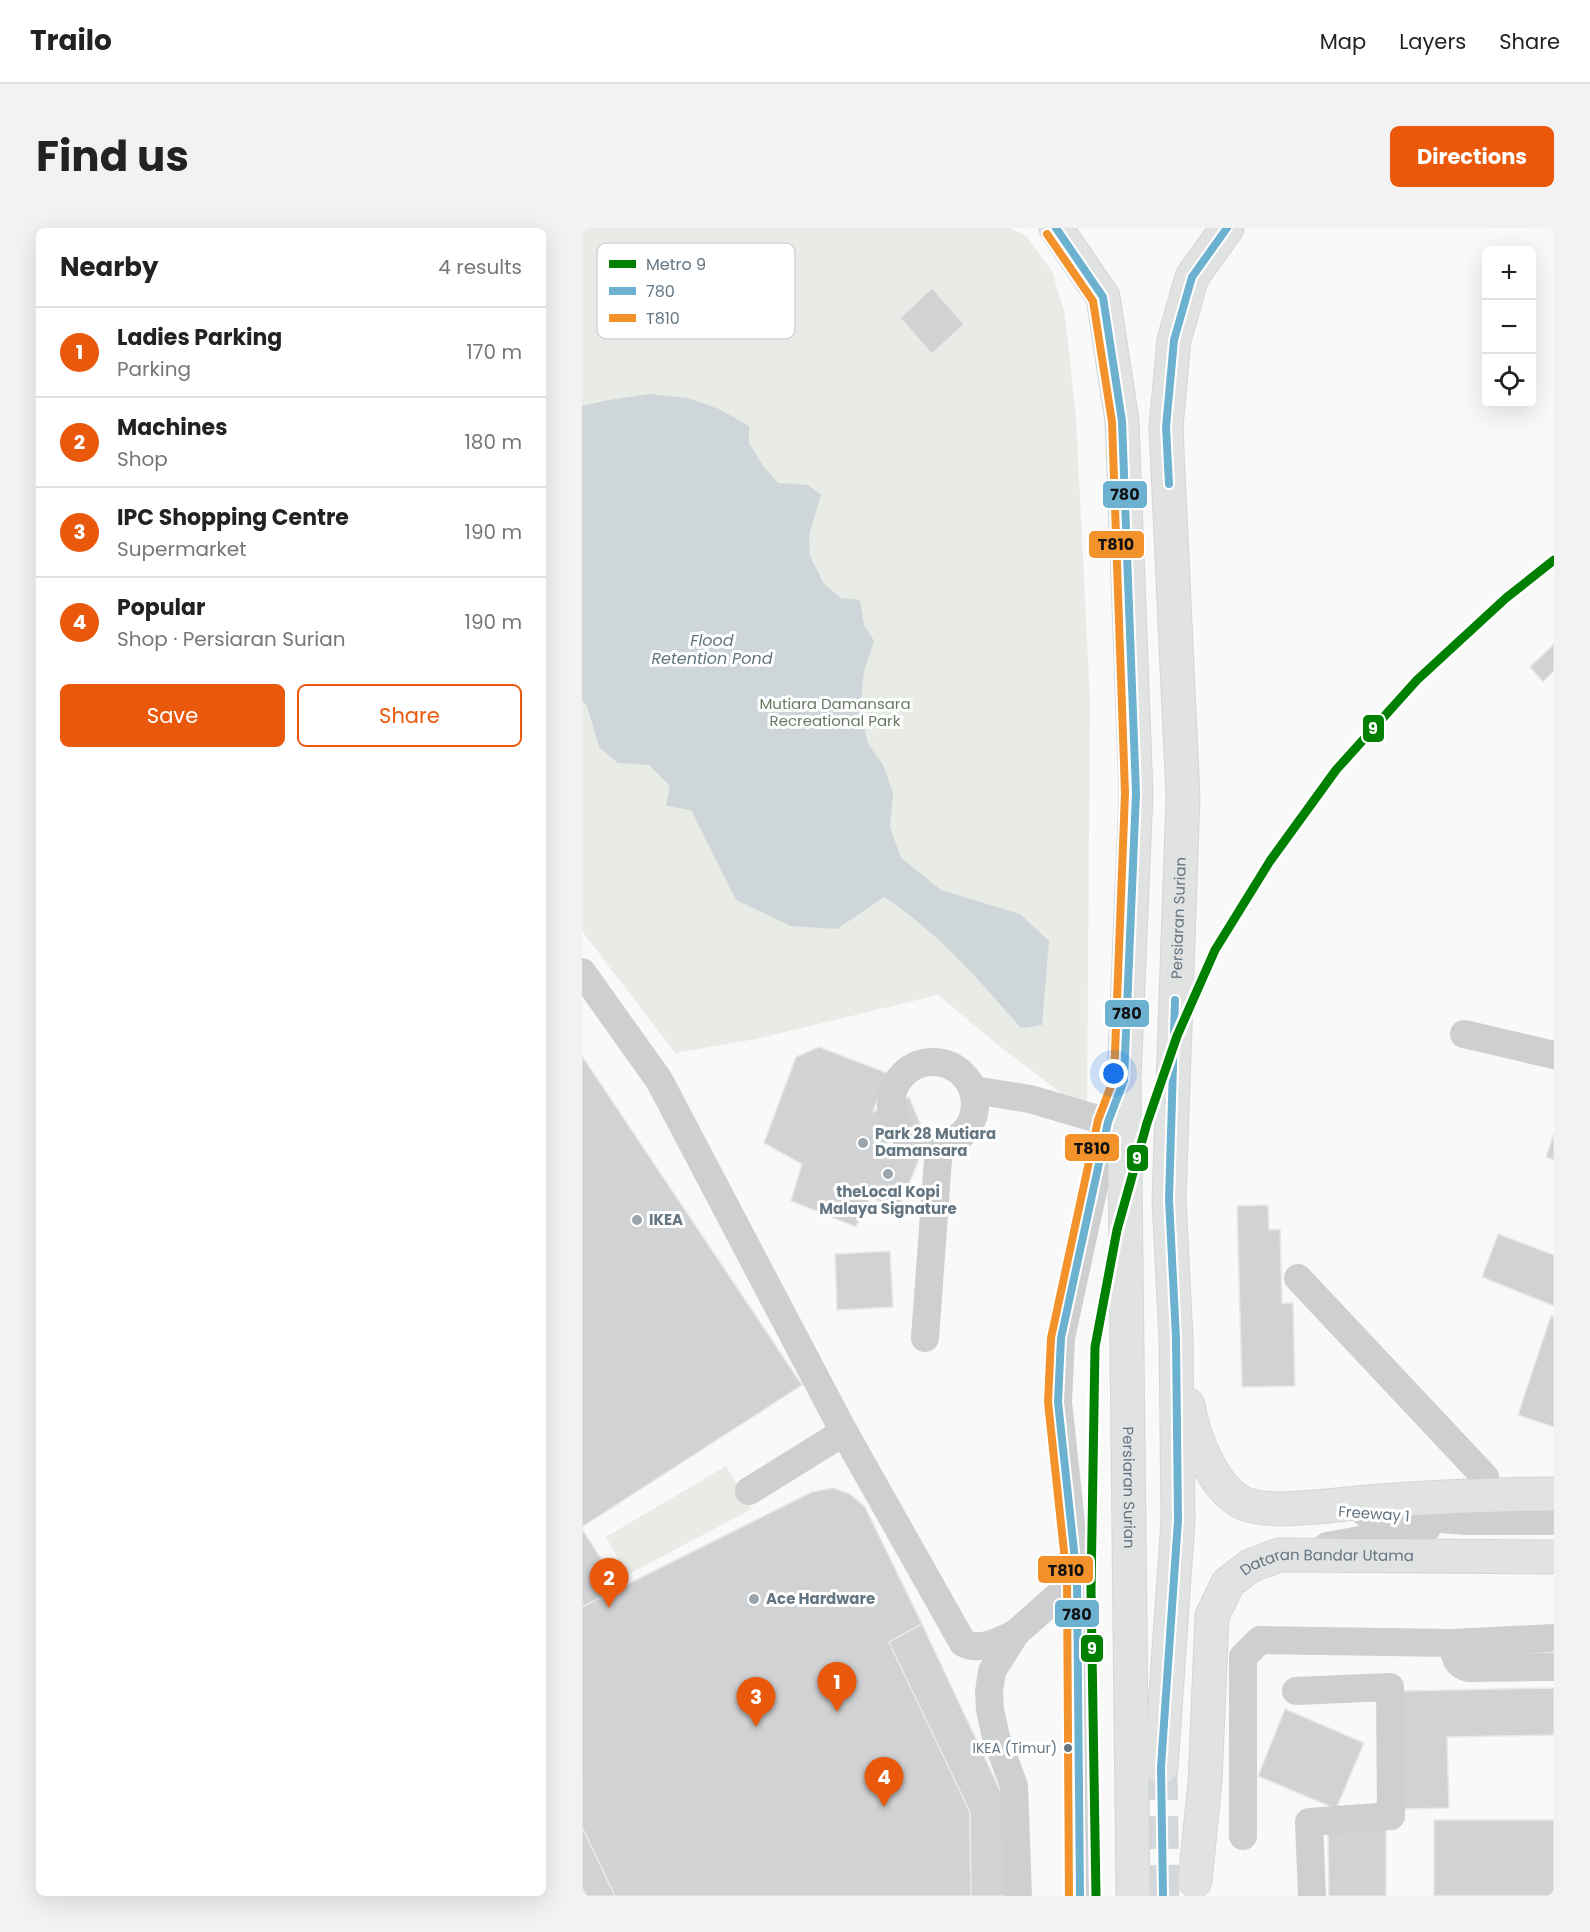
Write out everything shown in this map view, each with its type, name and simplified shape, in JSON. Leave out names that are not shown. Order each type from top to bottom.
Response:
[{"type":"main road","name":"Persiaran Surian","points":[[1056,228],[1103,297],[1122,421],[1136,793],[1124,1080],[1133,1896]]},
{"type":"main road","name":"Persiaran Surian","points":[[1161,1767],[1178,1520],[1176,1338],[1169,1199],[1183,796],[1166,427],[1174,340],[1192,277],[1227,228]]},
{"type":"main road","points":[[1176,1338],[1190,1420],[1200,1447],[1215,1476],[1228,1493],[1242,1503],[1260,1508],[1488,1494],[1554,1494]]},
{"type":"main road","points":[[1178,1520],[1195,1888]]},
{"type":"main road","name":"Dataran Bandar Utama","points":[[1195,1888],[1205,1782],[1212,1616],[1228,1583],[1250,1566],[1279,1555],[1554,1557]]},
{"type":"street","points":[[582,972],[659,1080],[844,1432],[963,1643],[970,1647],[980,1647],[1016,1633],[1077,1579]]},
{"type":"street","points":[[1464,1034],[1554,1055]]},
{"type":"street","points":[[932,1061],[946,1063],[958,1069],[968,1078],[974,1090],[976,1105],[973,1120],[965,1132],[953,1142],[939,1146],[924,1146],[911,1140],[894,1122],[890,1106],[892,1092],[898,1079],[919,1063],[932,1061]]},
{"type":"street","name":"Persiaran Surian","points":[[1080,1896],[1077,1579],[1058,1402],[1061,1338],[1108,1122],[1124,1080]]},
{"type":"street","points":[[974,1090],[1030,1099],[1108,1122]]},
{"type":"street","points":[[925,1338],[939,1146]]},
{"type":"street","points":[[1298,1278],[1485,1477],[1488,1494]]},
{"type":"street","points":[[749,1491],[844,1432]]},
{"type":"street","name":"Freeway 1","points":[[1282,1507],[1467,1521],[1554,1521]]},
{"type":"street","name":"Freeway 1","points":[[1279,1555],[1467,1521]]},
{"type":"street","points":[[1016,1633],[993,1671],[989,1692],[996,1737],[1014,1786],[1018,1896]]},
{"type":"street","points":[[1243,1836],[1243,1657],[1260,1640],[1452,1643],[1554,1638]]},
{"type":"street","points":[[1452,1643],[1457,1662],[1469,1668],[1554,1667]]},
{"type":"street","points":[[1296,1691],[1390,1687],[1391,1816],[1309,1822],[1312,1896]]},
{"type":"green space","name":"Mutiara Damansara Recreational Park","points":[[582,228],[1010,228],[1026,236],[1052,271],[1065,315],[1076,417],[1090,701],[1087,1113],[938,995],[756,1039],[675,1053],[582,931]]},
{"type":"green space","points":[[726,1466],[752,1509],[627,1575],[606,1537]]},
{"type":"water","name":"Flood Retention Pond","points":[[650,394],[688,398],[719,409],[749,426],[749,443],[764,467],[778,483],[808,485],[821,495],[809,535],[810,556],[824,584],[841,598],[860,600],[864,625],[874,641],[864,671],[861,698],[863,720],[868,744],[883,765],[893,793],[890,827],[901,858],[941,890],[1020,914],[1049,941],[1042,1025],[1021,1028],[940,941],[884,897],[837,929],[791,926],[736,900],[691,810],[666,806],[670,786],[649,765],[618,763],[599,747],[587,706],[582,700],[582,406]]},
{"type":"building","points":[[932,288],[964,324],[932,354],[900,318]]},
{"type":"building","points":[[1554,644],[1554,671],[1543,682],[1530,667]]},
{"type":"building","points":[[819,1047],[887,1073],[873,1112],[909,1097],[921,1126],[885,1144],[920,1157],[898,1210],[870,1197],[856,1227],[791,1201],[802,1164],[764,1143],[796,1057]]},
{"type":"building","name":"IKEA","points":[[582,1056],[802,1385],[582,1527]]},
{"type":"building","points":[[1554,1133],[1554,1160],[1546,1157]]},
{"type":"building","points":[[1268,1205],[1269,1230],[1280,1229],[1282,1303],[1293,1303],[1295,1386],[1242,1387],[1237,1206]]},
{"type":"building","points":[[1498,1234],[1554,1255],[1554,1306],[1482,1277]]},
{"type":"building","points":[[890,1251],[893,1307],[837,1310],[835,1254]]},
{"type":"building","points":[[1551,1316],[1554,1317],[1554,1427],[1518,1415]]},
{"type":"building","points":[[833,1488],[850,1494],[865,1507],[922,1624],[889,1642],[970,1812],[971,1896],[615,1896],[582,1827],[582,1607],[812,1492]]},
{"type":"building","points":[[582,1529],[620,1588],[582,1607]]},
{"type":"building","points":[[922,1624],[1006,1803],[1008,1896],[971,1896],[970,1812],[889,1642]]},
{"type":"building","points":[[1554,1688],[1554,1735],[1447,1737],[1449,1808],[1404,1809],[1402,1691]]},
{"type":"building","points":[[1285,1709],[1364,1743],[1336,1809],[1258,1776]]},
{"type":"building","points":[[1434,1820],[1554,1820],[1554,1896],[1434,1896]]},
{"type":"building","points":[[582,1827],[615,1896],[586,1896],[582,1887]]},
{"type":"building","points":[[1328,1827],[1386,1827],[1386,1896],[1329,1896]]},
{"type":"tunnel","points":[[1161,1767],[1163,1896]]},
{"type":"metro line","name":"9","points":[[1096,1896],[1091,1590],[1095,1347],[1117,1230],[1147,1123],[1177,1036],[1215,950],[1270,861],[1336,770],[1417,680],[1506,598],[1554,560]]},
{"type":"transit line","name":"780","points":[[1056,228],[1103,297],[1122,421],[1136,793],[1124,1080],[1108,1122],[1061,1338],[1058,1402],[1077,1579],[1080,1896]]},
{"type":"transit line","name":"780","points":[[1169,484],[1166,427],[1174,340],[1192,277],[1227,228]]},
{"type":"transit line","name":"T810","points":[[1047,234],[1093,301],[1112,422],[1125,793],[1114,1078],[1098,1120],[1051,1338],[1048,1402],[1067,1580],[1069,1896]]},
{"type":"transit line","name":"780","points":[[1163,1896],[1161,1767],[1178,1520],[1176,1338],[1169,1199],[1175,1000]]},
{"type":"place","name":"Park 28 Mutiara Damansara","points":[[863,1143]]},
{"type":"place","name":"theLocal Kopi Malaya Signature","points":[[888,1174]]},
{"type":"place","name":"IKEA","points":[[637,1220]]},
{"type":"place","name":"Ace Hardware","points":[[754,1599]]},
{"type":"place","name":"Machines","points":[[609,1608]]},
{"type":"place","name":"Ladies Parking","points":[[837,1712]]},
{"type":"place","name":"IPC Shopping Centre","points":[[756,1727]]},
{"type":"place","name":"IKEA (Timur)","points":[[1068,1748]]},
{"type":"place","name":"Popular","points":[[884,1807]]}]
